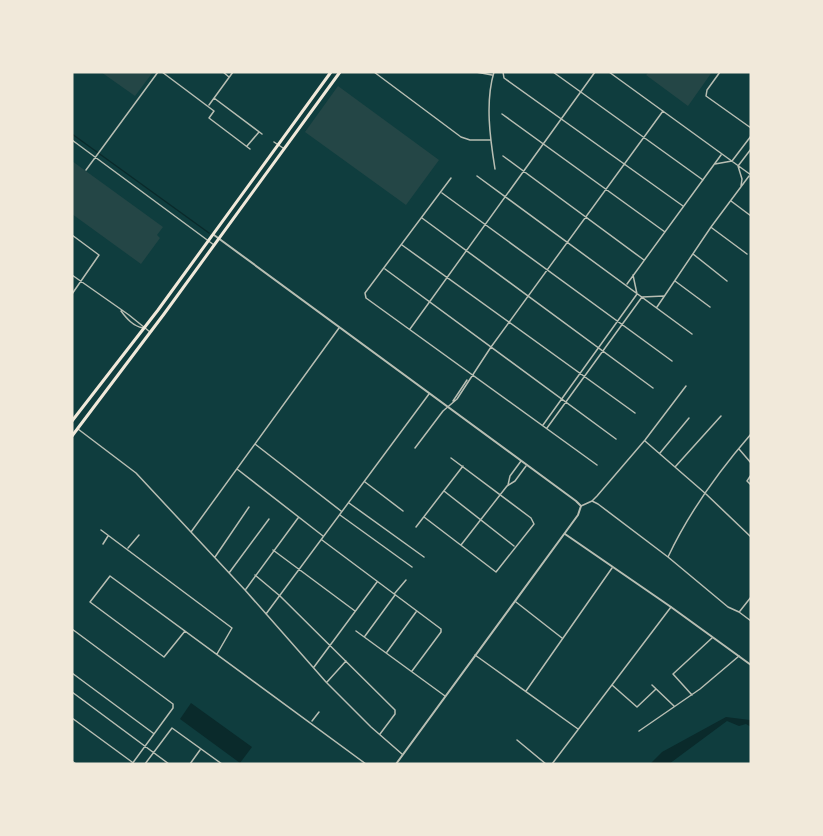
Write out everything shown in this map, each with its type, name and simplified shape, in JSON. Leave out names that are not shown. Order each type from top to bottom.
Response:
[{"type":"main road","points":[[72,421],[144,328],[331,72]]},
{"type":"main road","points":[[72,436],[340,72]]},
{"type":"street","points":[[86,170],[158,72]]},
{"type":"street","points":[[162,72],[214,111],[209,118],[250,149]]},
{"type":"street","points":[[223,72],[230,77]]},
{"type":"street","points":[[208,106],[233,72]]},
{"type":"street","points":[[374,72],[461,137],[470,140],[490,140]]},
{"type":"street","points":[[476,72],[493,75]]},
{"type":"street","points":[[494,72],[489,106],[490,140],[495,168]]},
{"type":"street","points":[[503,72],[504,78],[683,206]]},
{"type":"street","points":[[553,72],[703,180]]},
{"type":"street","points":[[410,329],[595,72]]},
{"type":"street","points":[[609,72],[751,175],[711,227],[656,308]]},
{"type":"street","points":[[720,72],[706,90],[706,96],[751,129]]},
{"type":"street","points":[[214,98],[262,134]]},
{"type":"street","points":[[452,403],[454,397],[663,111]]},
{"type":"street","points":[[502,114],[665,232]]},
{"type":"street","points":[[247,147],[259,132]]},
{"type":"street","points":[[714,164],[732,161],[751,136]]},
{"type":"street","points":[[72,140],[214,246]]},
{"type":"street","points":[[274,142],[284,149]]},
{"type":"street","points":[[738,166],[751,149]]},
{"type":"street","points":[[626,285],[722,154]]},
{"type":"street","points":[[503,156],[644,260]]},
{"type":"street","points":[[262,158],[266,161]]},
{"type":"street","points":[[738,166],[742,179],[741,187]]},
{"type":"street","points":[[477,176],[692,334]]},
{"type":"street","points":[[451,178],[365,296],[597,465]]},
{"type":"street","points":[[441,192],[672,361]]},
{"type":"street","points":[[730,201],[751,216]]},
{"type":"street","points":[[422,218],[653,388]]},
{"type":"street","points":[[711,227],[747,254]]},
{"type":"street","points":[[213,234],[522,460],[581,506]]},
{"type":"street","points":[[72,235],[99,255],[72,294]]},
{"type":"street","points":[[402,244],[635,413]]},
{"type":"street","points":[[693,254],[727,281]]},
{"type":"street","points":[[384,269],[616,439]]},
{"type":"street","points":[[72,275],[129,315],[150,333]]},
{"type":"street","points":[[543,426],[637,294],[633,275]]},
{"type":"street","points":[[675,280],[710,307]]},
{"type":"street","points":[[642,297],[664,296]]},
{"type":"street","points":[[547,429],[642,297]]},
{"type":"street","points":[[191,532],[340,327]]},
{"type":"street","points":[[415,448],[443,411],[457,399],[468,380]]},
{"type":"street","points":[[396,764],[578,515],[581,506],[592,501],[645,441],[686,386]]},
{"type":"street","points":[[266,615],[430,393]]},
{"type":"street","points":[[675,468],[721,416]]},
{"type":"street","points":[[659,454],[688,418]]},
{"type":"street","points":[[77,428],[136,473],[245,590],[327,683],[379,735],[403,755]]},
{"type":"street","points":[[668,557],[680,530],[725,465],[751,434]]},
{"type":"street","points":[[645,441],[751,537]]},
{"type":"street","points":[[254,444],[342,512]]},
{"type":"street","points":[[738,448],[751,463]]},
{"type":"street","points":[[424,517],[496,572],[534,524],[501,494],[451,458]]},
{"type":"street","points":[[460,545],[507,486],[510,476],[522,460]]},
{"type":"street","points":[[507,486],[515,481],[527,465]]},
{"type":"street","points":[[416,527],[463,466]]},
{"type":"street","points":[[236,468],[324,536]]},
{"type":"street","points":[[751,475],[747,481],[751,485]]},
{"type":"street","points":[[364,482],[403,511]]},
{"type":"street","points":[[444,491],[515,547]]},
{"type":"street","points":[[592,501],[668,557],[728,607],[740,612],[751,621]]},
{"type":"street","points":[[348,503],[424,556]]},
{"type":"street","points":[[215,558],[249,507]]},
{"type":"street","points":[[340,515],[412,567]]},
{"type":"street","points":[[245,590],[298,517]]},
{"type":"street","points":[[229,573],[269,519]]},
{"type":"street","points":[[101,530],[232,628],[217,654]]},
{"type":"street","points":[[565,533],[751,665]]},
{"type":"street","points":[[103,544],[108,535]]},
{"type":"street","points":[[128,549],[139,535]]},
{"type":"street","points":[[321,540],[441,632],[412,672]]},
{"type":"street","points":[[273,550],[356,612]]},
{"type":"street","points":[[526,691],[613,567]]},
{"type":"street","points":[[185,631],[164,657],[90,602],[110,576],[311,722],[366,764]]},
{"type":"street","points":[[255,576],[280,596],[396,712],[379,735]]},
{"type":"street","points":[[364,637],[406,580]]},
{"type":"street","points":[[313,668],[377,581]]},
{"type":"street","points":[[740,612],[751,597]]},
{"type":"street","points":[[515,602],[563,639]]},
{"type":"street","points":[[552,764],[671,607]]},
{"type":"street","points":[[387,653],[416,611]]},
{"type":"street","points":[[72,630],[173,705],[132,763],[72,718]]},
{"type":"street","points":[[356,631],[446,696]]},
{"type":"street","points":[[692,695],[673,674],[713,637]]},
{"type":"street","points":[[475,655],[579,730]]},
{"type":"street","points":[[639,731],[692,695],[739,656]]},
{"type":"street","points":[[327,683],[346,661]]},
{"type":"street","points":[[72,673],[154,733]]},
{"type":"street","points":[[612,685],[637,707],[656,689]]},
{"type":"street","points":[[652,685],[675,707]]},
{"type":"street","points":[[72,692],[169,764]]},
{"type":"street","points":[[311,722],[319,712]]},
{"type":"street","points":[[145,764],[172,728],[222,764]]},
{"type":"street","points":[[517,740],[546,764]]},
{"type":"street","points":[[190,764],[201,749]]},
{"type":"street","points":[[72,761],[76,764]]},
{"type":"shaded area","points":[[101,72],[153,72],[135,96]]},
{"type":"shaded area","points":[[649,72],[712,72],[688,106],[646,75]]},
{"type":"shaded area","points":[[338,86],[439,160],[406,205],[305,132]]},
{"type":"shaded area","points":[[72,161],[163,227],[157,235],[160,238],[141,264],[72,214]]},
{"type":"shaded area","points":[[191,703],[252,747],[240,763],[180,719]]},
{"type":"shaded area","points":[[726,717],[750,720],[751,727],[746,724],[739,726],[727,721],[669,764],[650,764],[662,752]]},
{"type":"waterway","points":[[72,134],[209,233]]}]
